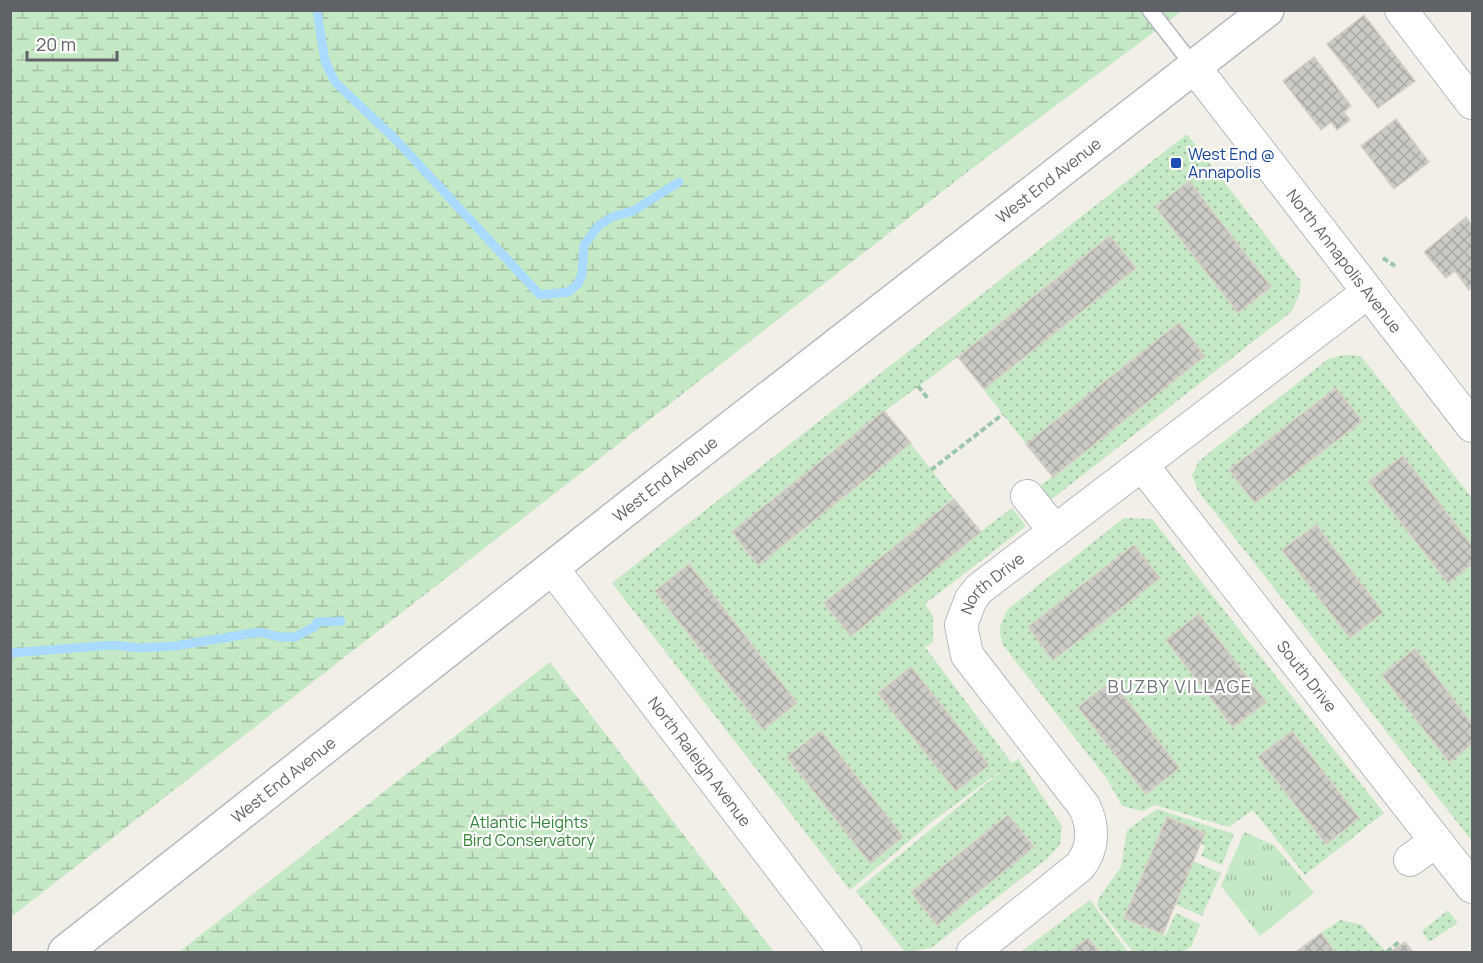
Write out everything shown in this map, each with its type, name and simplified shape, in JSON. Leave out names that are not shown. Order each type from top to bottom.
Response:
[{"type":"main road","name":"West End Avenue","points":[[65,952],[1267,10]]},
{"type":"street","points":[[1401,10],[1473,103]]},
{"type":"street","name":"North Annapolis Avenue","points":[[1195,68],[1473,426]]},
{"type":"street","name":"North Drive","points":[[973,952],[1074,872],[1085,860],[1091,843],[1090,821],[1084,806],[967,655],[962,638],[965,613],[975,594],[1368,292]]},
{"type":"street","name":"South Drive","points":[[1142,465],[1473,887]]},
{"type":"street","points":[[1019,502],[1047,537]]},
{"type":"street","name":"North Raleigh Avenue","points":[[553,569],[845,952]]},
{"type":"street","points":[[1410,860],[1436,840]]},
{"type":"lane","points":[[1150,10],[1195,68]]},
{"type":"path","points":[[918,386],[929,400]]},
{"type":"path","points":[[931,470],[1003,414]]},
{"type":"path","points":[[1387,952],[1399,942]]},
{"type":"green space","points":[[11,11],[1182,11],[970,170],[11,917]]},
{"type":"green space","points":[[1187,134],[1301,281],[1299,296],[1291,312],[1038,510],[1027,496],[1052,477],[958,357],[885,411],[980,532],[1012,508],[1026,526],[925,604],[933,616],[933,642],[925,647],[1012,763],[1018,759],[1062,826],[1060,845],[1048,858],[931,948],[905,952],[856,891],[1009,765],[933,821],[850,890],[612,583]]},
{"type":"green space","points":[[1344,355],[1361,356],[1472,498],[1472,841],[1198,491],[1192,475],[1199,461],[1328,359]]},
{"type":"green space","points":[[1124,518],[1152,519],[1384,813],[1305,875],[1253,810],[1229,827],[1155,805],[1142,811],[1122,806],[1107,779],[1003,645],[1000,635],[1001,626],[1008,609]]},
{"type":"green space","name":"Atlantic Heights Bird Conservatory","points":[[550,662],[774,952],[179,952]]},
{"type":"green space","points":[[1157,809],[1234,834],[1222,865],[1201,856],[1205,846],[1201,843],[1205,833],[1167,817],[1124,918],[1165,936],[1176,913],[1200,924],[1191,947],[1183,952],[1133,952],[1097,906],[1098,899],[1121,867],[1127,830]]},
{"type":"green space","points":[[1244,832],[1274,845],[1314,893],[1260,936],[1221,886]]},
{"type":"green space","points":[[1193,861],[1221,873],[1202,916],[1175,904]]},
{"type":"green space","points":[[1090,900],[1128,952],[1021,952]]},
{"type":"green space","points":[[1448,910],[1458,923],[1429,942],[1422,931]]},
{"type":"green space","points":[[1340,920],[1362,925],[1386,952],[1335,952],[1321,933]]},
{"type":"building","points":[[1364,15],[1415,81],[1378,108],[1327,44]]},
{"type":"building","points":[[1314,57],[1351,106],[1344,112],[1350,120],[1337,130],[1331,122],[1321,130],[1283,81]]},
{"type":"building","points":[[1396,119],[1429,162],[1394,189],[1361,146]]},
{"type":"building","points":[[1189,181],[1271,287],[1238,313],[1156,207]]},
{"type":"building","points":[[1466,217],[1472,226],[1472,287],[1469,290],[1455,271],[1446,278],[1424,252]]},
{"type":"building","points":[[1110,236],[1136,268],[984,389],[958,357]]},
{"type":"building","points":[[1179,323],[1205,356],[1053,477],[1026,444]]},
{"type":"building","points":[[1336,388],[1362,421],[1255,503],[1229,470]]},
{"type":"building","points":[[884,411],[911,443],[758,565],[732,532]]},
{"type":"building","points":[[1403,456],[1472,546],[1472,564],[1448,583],[1369,481]]},
{"type":"building","points":[[954,499],[981,532],[851,636],[824,603]]},
{"type":"building","points":[[1316,525],[1383,612],[1350,638],[1282,550]]},
{"type":"building","points":[[1134,545],[1160,578],[1053,660],[1028,627]]},
{"type":"building","points":[[689,564],[797,703],[763,729],[655,591]]},
{"type":"building","points":[[1199,614],[1266,702],[1233,727],[1166,640]]},
{"type":"building","points":[[1415,649],[1472,724],[1472,744],[1449,762],[1382,675]]},
{"type":"building","points":[[911,667],[989,765],[956,791],[878,693]]},
{"type":"building","points":[[1112,681],[1179,768],[1146,794],[1078,707]]},
{"type":"building","points":[[821,731],[903,837],[870,863],[787,757]]},
{"type":"building","points":[[1292,731],[1359,818],[1326,844],[1258,757]]},
{"type":"building","points":[[1008,815],[1034,847],[937,925],[911,892]]},
{"type":"building","points":[[1167,817],[1205,833],[1163,934],[1124,918]]},
{"type":"building","points":[[1321,933],[1335,952],[1296,952]]},
{"type":"building","points":[[1088,938],[1100,952],[1070,952]]},
{"type":"building","points":[[1405,942],[1413,952],[1391,952]]},
{"type":"waterway","points":[[317,10],[325,61],[335,82],[395,139],[540,295],[568,292],[578,284],[582,274],[584,245],[599,225],[612,217],[633,211],[679,182]]},
{"type":"waterway","points":[[10,653],[113,645],[140,648],[175,646],[260,632],[279,637],[295,637],[314,627],[317,622],[341,621]]},
{"type":"place","name":"West End @ Annapolis","points":[[1176,163]]},
{"type":"district","name":"BUZBY VILLAGE","points":[[1180,687]]}]
